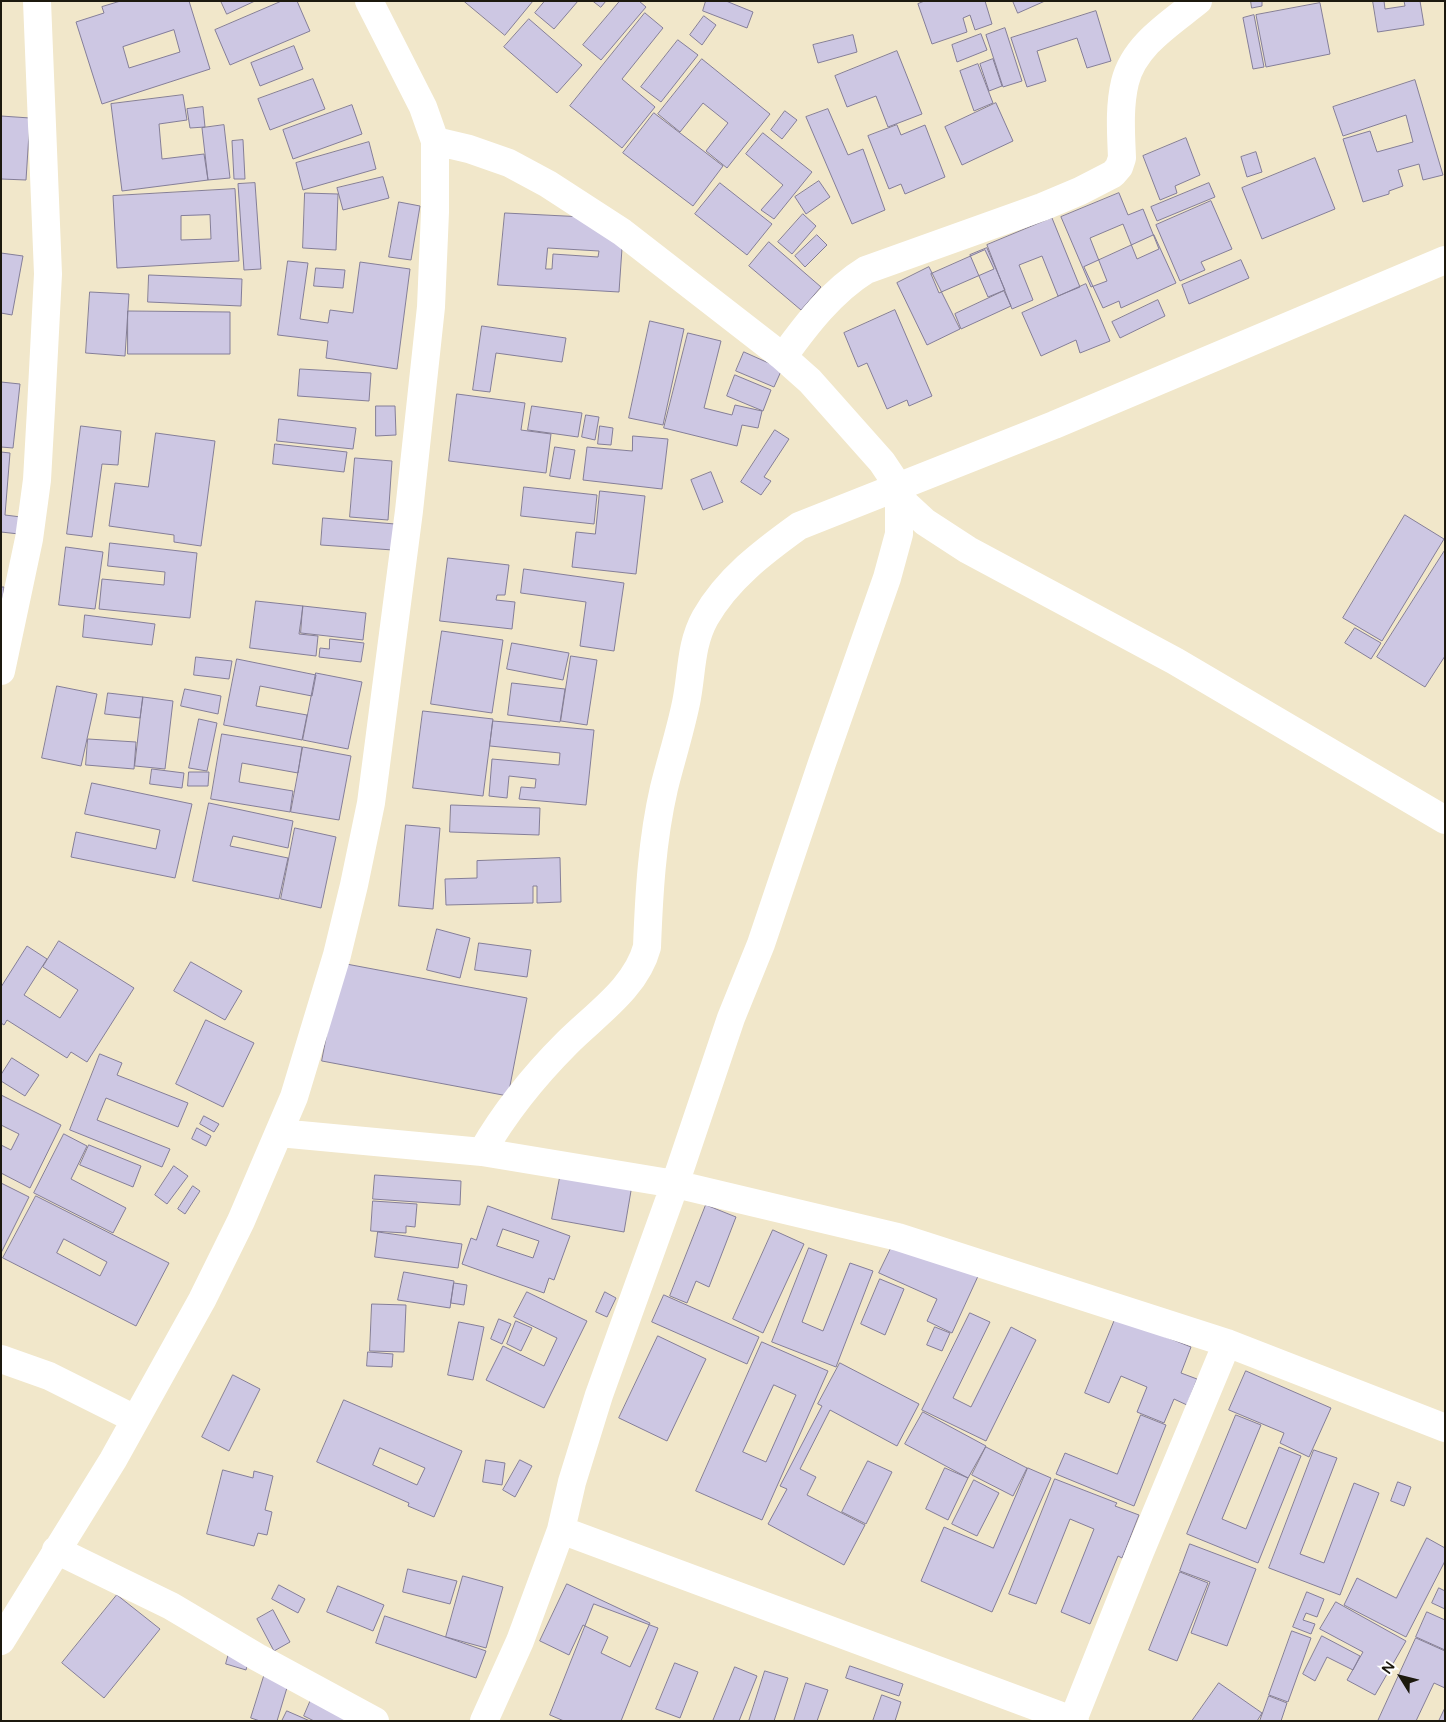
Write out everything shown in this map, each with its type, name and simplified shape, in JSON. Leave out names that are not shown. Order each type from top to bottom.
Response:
[{"type":"street","points":[[1,671],[29,539],[37,480],[42,408],[48,274],[37,1]]},
{"type":"street","points":[[1,1641],[113,1460],[202,1300],[241,1221],[294,1097],[337,955],[354,886],[371,803],[409,511],[431,307],[435,141],[423,107],[369,1]]},
{"type":"street","points":[[783,357],[831,298],[845,284],[866,270],[1042,207],[1080,192],[1113,174],[1119,168],[1122,158],[1122,100],[1130,69],[1151,40],[1198,1]]},
{"type":"street","points":[[435,141],[469,149],[509,163],[548,184],[622,232],[783,357],[810,381],[861,437],[882,462],[898,492],[925,522],[968,550],[1175,661],[1445,820]]},
{"type":"street","points":[[482,1152],[515,1102],[566,1044],[623,990],[643,960],[647,947],[652,865],[664,789],[688,697],[693,654],[698,634],[712,606],[741,572],[766,550],[799,526],[898,492],[1445,260]]},
{"type":"street","points":[[484,1721],[520,1641],[560,1530],[572,1482],[599,1395],[675,1184],[729,1025],[761,944],[887,578],[894,557],[898,534],[898,492]]},
{"type":"street","points":[[278,1133],[482,1152],[675,1184],[898,1236],[1228,1343],[1445,1428]]},
{"type":"street","points":[[560,1530],[1074,1720],[1140,1552],[1228,1343]]},
{"type":"street","points":[[1,1359],[57,1380],[135,1419]]},
{"type":"street","points":[[56,1550],[172,1606],[258,1657],[375,1721]]},
{"type":"building","points":[[121,1],[189,1],[210,69],[102,104],[76,22],[104,13],[102,7]],"holes":[[[174,30],[180,52],[129,68],[123,47]]]},
{"type":"building","points":[[221,1],[255,1],[227,14]]},
{"type":"building","points":[[282,1],[297,1],[310,31],[230,65],[215,30]]},
{"type":"building","points":[[464,1],[533,1],[505,35]]},
{"type":"building","points":[[545,1],[578,1],[554,29],[535,13]]},
{"type":"building","points":[[593,1],[606,1],[601,7]]},
{"type":"building","points":[[620,1],[639,1],[646,7],[601,60],[583,45]]},
{"type":"building","points":[[706,1],[726,1],[753,12],[747,28],[703,11]]},
{"type":"building","points":[[925,1],[985,1],[992,24],[975,30],[970,15],[963,18],[967,32],[932,44],[918,4]]},
{"type":"building","points":[[1013,1],[1045,1],[1018,13]]},
{"type":"building","points":[[1251,1],[1262,1],[1262,6],[1252,8]]},
{"type":"building","points":[[1373,1],[1384,1],[1385,9],[1405,6],[1404,1],[1420,1],[1424,25],[1378,32]]},
{"type":"building","points":[[1320,3],[1330,54],[1266,67],[1256,15]]},
{"type":"building","points":[[1096,11],[1111,61],[1087,68],[1077,38],[1037,51],[1046,81],[1027,87],[1011,38]]},
{"type":"building","points":[[645,13],[663,28],[622,79],[655,107],[622,148],[570,106]]},
{"type":"building","points":[[1254,15],[1264,67],[1253,69],[1243,18]]},
{"type":"building","points":[[704,16],[716,25],[702,45],[690,35]]},
{"type":"building","points":[[529,19],[582,65],[557,93],[504,47]]},
{"type":"building","points":[[1005,28],[1022,81],[1003,87],[986,35]]},
{"type":"building","points":[[981,34],[987,50],[957,62],[952,45]]},
{"type":"building","points":[[853,35],[857,52],[818,63],[813,45]]},
{"type":"building","points":[[678,40],[698,55],[661,102],[641,87]]},
{"type":"building","points":[[294,46],[303,69],[260,86],[251,63]]},
{"type":"building","points":[[897,51],[922,114],[888,127],[876,96],[847,107],[835,76]]},
{"type":"building","points":[[702,59],[770,114],[727,168],[706,151],[728,123],[703,103],[680,132],[658,114]]},
{"type":"building","points":[[993,59],[1002,86],[989,91],[980,64]]},
{"type":"building","points":[[978,64],[993,103],[974,111],[960,71]]},
{"type":"building","points":[[313,79],[325,109],[270,130],[258,99]]},
{"type":"building","points":[[1415,80],[1443,175],[1423,180],[1419,164],[1398,170],[1403,186],[1389,191],[1389,194],[1363,202],[1343,139],[1370,131],[1377,152],[1413,142],[1406,115],[1343,136],[1333,107]]},
{"type":"building","points":[[183,95],[187,120],[159,124],[162,159],[204,154],[208,180],[122,191],[111,104]]},
{"type":"building","points":[[996,103],[1013,141],[962,165],[945,127]]},
{"type":"building","points":[[352,105],[362,134],[293,159],[283,130]]},
{"type":"building","points":[[203,107],[205,127],[190,128],[187,109]]},
{"type":"building","points":[[828,109],[848,155],[863,149],[885,210],[852,224],[806,117]]},
{"type":"building","points":[[785,111],[797,120],[782,139],[771,130]]},
{"type":"building","points":[[654,113],[723,166],[693,206],[623,153]]},
{"type":"building","points":[[1,116],[30,118],[26,180],[1,179]]},
{"type":"building","points":[[224,125],[230,178],[208,180],[202,128]]},
{"type":"building","points":[[897,125],[901,135],[925,125],[945,177],[905,194],[901,184],[889,189],[868,136]]},
{"type":"building","points":[[763,133],[812,172],[774,219],[761,210],[783,185],[746,154]]},
{"type":"building","points":[[1186,138],[1200,175],[1175,186],[1177,193],[1160,200],[1143,156]]},
{"type":"building","points":[[243,140],[245,179],[234,179],[232,141]]},
{"type":"building","points":[[369,142],[376,169],[303,190],[296,163]]},
{"type":"building","points":[[1256,152],[1262,172],[1247,177],[1241,157]]},
{"type":"building","points":[[1315,158],[1335,209],[1262,239],[1242,188]]},
{"type":"building","points":[[383,177],[389,198],[343,210],[337,188]]},
{"type":"building","points":[[819,181],[830,197],[806,214],[795,197]]},
{"type":"building","points":[[255,183],[261,269],[244,270],[238,184]]},
{"type":"building","points":[[720,183],[772,224],[747,255],[695,214]]},
{"type":"building","points":[[1209,183],[1215,197],[1157,221],[1151,207]]},
{"type":"building","points":[[235,189],[239,261],[117,268],[113,196]],"holes":[[[210,215],[211,239],[181,240],[181,216]]]},
{"type":"building","points":[[305,193],[338,194],[336,250],[303,248]]},
{"type":"building","points":[[1119,193],[1128,215],[1143,209],[1159,249],[1137,259],[1123,224],[1090,238],[1107,281],[1091,287],[1061,217]]},
{"type":"building","points":[[1211,201],[1232,249],[1201,262],[1205,270],[1180,281],[1156,225]]},
{"type":"building","points":[[399,202],[420,206],[411,260],[389,257]]},
{"type":"building","points":[[505,213],[624,219],[619,292],[498,285]],"holes":[[[548,248],[599,251],[598,257],[553,254],[552,269],[546,269]]]},
{"type":"building","points":[[803,214],[816,226],[792,254],[778,242]]},
{"type":"building","points":[[1052,218],[1080,287],[1058,296],[1042,256],[1019,265],[1033,300],[1012,309],[987,245]]},
{"type":"building","points":[[817,235],[827,245],[805,267],[795,256]]},
{"type":"building","points":[[1154,235],[1176,283],[1121,308],[1119,301],[1103,308],[1084,267]]},
{"type":"building","points":[[769,242],[821,287],[801,310],[749,266]]},
{"type":"building","points":[[987,248],[1005,290],[988,297],[970,255]]},
{"type":"building","points":[[985,250],[994,269],[939,293],[931,274]]},
{"type":"building","points":[[1,253],[23,256],[12,315],[1,313]]},
{"type":"building","points":[[1241,260],[1249,278],[1189,304],[1182,285]]},
{"type":"building","points":[[288,261],[308,263],[300,319],[328,323],[330,310],[353,313],[360,262],[410,269],[397,369],[326,358],[328,341],[278,335]]},
{"type":"building","points":[[929,267],[960,329],[927,345],[897,283]]},
{"type":"building","points":[[316,268],[345,270],[343,288],[314,286]]},
{"type":"building","points":[[149,275],[242,279],[241,306],[148,302]]},
{"type":"building","points":[[1086,284],[1110,341],[1080,353],[1076,340],[1041,356],[1022,313]]},
{"type":"building","points":[[1004,291],[1011,306],[961,329],[955,314]]},
{"type":"building","points":[[90,292],[129,294],[125,356],[86,353]]},
{"type":"building","points":[[1158,300],[1165,316],[1120,338],[1112,322]]},
{"type":"building","points":[[895,310],[932,396],[909,406],[907,400],[887,409],[867,363],[858,367],[844,333]]},
{"type":"building","points":[[128,311],[230,312],[230,354],[128,354]]},
{"type":"building","points":[[650,321],[684,329],[663,425],[629,418]]},
{"type":"building","points":[[482,326],[566,338],[562,362],[496,353],[490,392],[473,390]]},
{"type":"building","points":[[688,333],[721,341],[704,408],[732,415],[735,405],[762,411],[758,428],[742,425],[737,446],[664,428]]},
{"type":"building","points":[[744,352],[782,369],[774,387],[736,371]]},
{"type":"building","points":[[300,369],[371,373],[369,401],[298,396]]},
{"type":"building","points":[[735,375],[771,390],[763,411],[727,396]]},
{"type":"building","points":[[1,382],[20,384],[13,448],[1,447]]},
{"type":"building","points":[[457,394],[525,403],[521,430],[551,434],[546,473],[449,461]]},
{"type":"building","points":[[376,406],[395,406],[396,435],[376,436]]},
{"type":"building","points":[[532,406],[582,413],[578,437],[528,430]]},
{"type":"building","points":[[586,415],[599,417],[595,440],[582,437]]},
{"type":"building","points":[[279,419],[356,428],[353,449],[277,441]]},
{"type":"building","points":[[81,426],[121,431],[118,465],[102,464],[92,537],[67,534]]},
{"type":"building","points":[[600,426],[613,428],[611,445],[598,444]]},
{"type":"building","points":[[775,430],[789,439],[764,477],[771,481],[761,495],[741,482]]},
{"type":"building","points":[[156,433],[215,441],[201,546],[174,542],[174,535],[109,526],[115,483],[148,487]]},
{"type":"building","points":[[633,436],[668,439],[662,489],[583,480],[587,447],[632,451]]},
{"type":"building","points":[[275,444],[347,452],[344,472],[273,464]]},
{"type":"building","points":[[555,447],[575,450],[570,479],[550,476]]},
{"type":"building","points":[[1,452],[10,453],[5,515],[21,517],[19,534],[1,532]]},
{"type":"building","points":[[355,458],[392,461],[388,520],[350,517]]},
{"type":"building","points":[[711,472],[723,502],[703,510],[691,480]]},
{"type":"building","points":[[524,487],[597,495],[594,524],[521,516]]},
{"type":"building","points":[[600,491],[645,496],[636,574],[572,567],[576,532],[595,534]]},
{"type":"building","points":[[1405,515],[1444,539],[1382,641],[1343,618]]},
{"type":"building","points":[[323,518],[395,524],[393,550],[321,545]]},
{"type":"building","points":[[110,543],[197,553],[190,618],[99,609],[102,579],[164,585],[165,572],[108,566]]},
{"type":"building","points":[[66,547],[103,552],[95,609],[59,605]]},
{"type":"building","points":[[1445,550],[1445,656],[1425,687],[1377,657]]},
{"type":"building","points":[[448,558],[509,565],[505,595],[497,595],[496,600],[515,602],[512,629],[440,621]]},
{"type":"building","points":[[524,569],[624,583],[614,651],[580,646],[586,602],[521,593]]},
{"type":"building","points":[[1,587],[4,587],[2,610],[1,610]]},
{"type":"building","points":[[256,601],[303,606],[299,634],[318,636],[316,656],[250,648]]},
{"type":"building","points":[[303,606],[366,613],[363,640],[301,633]]},
{"type":"building","points":[[85,615],[155,624],[152,645],[83,637]]},
{"type":"building","points":[[1355,628],[1381,643],[1371,659],[1345,643]]},
{"type":"building","points":[[442,631],[503,640],[492,713],[431,704]]},
{"type":"building","points":[[330,639],[364,643],[361,662],[319,657],[320,648],[329,649]]},
{"type":"building","points":[[512,643],[569,653],[563,680],[507,669]]},
{"type":"building","points":[[571,656],[597,660],[587,725],[561,721]]},
{"type":"building","points":[[196,657],[232,661],[229,679],[194,675]]},
{"type":"building","points":[[237,659],[316,675],[312,696],[260,686],[256,706],[307,715],[302,740],[224,725]]},
{"type":"building","points":[[316,673],[362,682],[348,749],[303,740]]},
{"type":"building","points":[[512,683],[565,689],[560,722],[508,715]]},
{"type":"building","points":[[57,686],[97,694],[81,766],[42,758]]},
{"type":"building","points":[[185,689],[221,696],[218,714],[181,706]]},
{"type":"building","points":[[108,693],[143,697],[140,718],[105,714]]},
{"type":"building","points":[[143,697],[173,701],[165,769],[135,766]]},
{"type":"building","points":[[423,711],[493,719],[483,796],[413,788]]},
{"type":"building","points":[[199,719],[217,723],[207,771],[189,768]]},
{"type":"building","points":[[493,721],[594,730],[586,805],[519,799],[521,787],[535,788],[536,779],[509,776],[507,798],[489,796],[492,759],[559,765],[560,753],[490,746]]},
{"type":"building","points":[[222,734],[302,747],[298,773],[242,763],[239,782],[293,791],[290,812],[211,799]]},
{"type":"building","points":[[88,739],[136,742],[134,769],[86,765]]},
{"type":"building","points":[[303,747],[351,756],[339,820],[291,812]]},
{"type":"building","points":[[152,769],[184,773],[182,788],[150,784]]},
{"type":"building","points":[[189,772],[209,772],[208,786],[188,786]]},
{"type":"building","points":[[92,783],[192,804],[175,878],[71,857],[76,832],[156,849],[160,830],[85,814]]},
{"type":"building","points":[[209,803],[293,821],[288,848],[233,836],[230,846],[288,858],[279,899],[193,881]]},
{"type":"building","points":[[451,805],[540,808],[539,835],[450,832]]},
{"type":"building","points":[[406,825],[440,828],[433,909],[399,906]]},
{"type":"building","points":[[295,828],[336,837],[321,908],[281,899]]},
{"type":"building","points":[[560,858],[561,902],[537,903],[537,886],[533,886],[533,903],[446,905],[445,879],[477,878],[477,861]]},
{"type":"building","points":[[437,929],[470,938],[460,978],[427,970]]},
{"type":"building","points":[[59,941],[134,988],[87,1062],[71,1052],[67,1058],[7,1020],[4,1025],[1,1023],[1,987],[27,946],[47,959],[24,995],[60,1018],[78,990],[43,967]]},
{"type":"building","points":[[479,943],[531,950],[527,977],[475,970]]},
{"type":"building","points":[[191,962],[242,991],[225,1020],[174,991]]},
{"type":"building","points":[[341,963],[527,998],[508,1096],[322,1061]]},
{"type":"building","points":[[206,1020],[254,1043],[223,1107],[176,1084]]},
{"type":"building","points":[[100,1054],[122,1063],[117,1075],[188,1103],[178,1127],[106,1098],[97,1120],[170,1149],[162,1167],[70,1130]]},
{"type":"building","points":[[12,1058],[39,1075],[25,1096],[1,1081],[1,1075]]},
{"type":"building","points":[[1,1095],[61,1125],[30,1188],[1,1173],[1,1145],[11,1150],[19,1134],[1,1125]]},
{"type":"building","points":[[204,1116],[219,1124],[214,1132],[200,1124]]},
{"type":"building","points":[[197,1128],[211,1136],[206,1146],[192,1139]]},
{"type":"building","points":[[64,1134],[87,1146],[71,1179],[126,1208],[113,1233],[34,1193]]},
{"type":"building","points":[[89,1145],[141,1166],[133,1187],[80,1165]]},
{"type":"building","points":[[174,1166],[188,1176],[167,1204],[155,1195]]},
{"type":"building","points":[[562,1167],[633,1179],[624,1232],[552,1219]]},
{"type":"building","points":[[375,1175],[461,1181],[460,1205],[373,1199]]},
{"type":"building","points":[[1,1183],[29,1197],[1,1253]]},
{"type":"building","points":[[193,1186],[200,1191],[185,1214],[178,1209]]},
{"type":"building","points":[[36,1196],[169,1263],[136,1326],[3,1258]],"holes":[[[64,1239],[107,1262],[100,1276],[57,1253]]]},
{"type":"building","points":[[373,1201],[417,1204],[415,1227],[406,1226],[406,1233],[371,1231]]},
{"type":"building","points":[[706,1205],[736,1217],[709,1287],[696,1281],[687,1303],[670,1296]]},
{"type":"building","points":[[488,1206],[570,1236],[554,1280],[549,1278],[544,1293],[462,1264],[471,1238],[476,1240]],"holes":[[[503,1229],[539,1241],[533,1258],[497,1246]]]},
{"type":"building","points":[[773,1230],[804,1244],[763,1333],[733,1319]]},
{"type":"building","points":[[378,1232],[462,1244],[458,1268],[375,1257]]},
{"type":"building","points":[[897,1236],[979,1274],[952,1333],[927,1321],[937,1299],[879,1273]]},
{"type":"building","points":[[809,1248],[827,1255],[802,1322],[823,1331],[850,1263],[873,1271],[836,1367],[772,1342]]},
{"type":"building","points":[[404,1272],[454,1281],[450,1308],[398,1300]]},
{"type":"building","points":[[880,1279],[904,1289],[885,1335],[861,1324]]},
{"type":"building","points":[[454,1283],[467,1285],[464,1305],[451,1303]]},
{"type":"building","points":[[527,1292],[587,1321],[544,1408],[486,1380],[503,1346],[544,1366],[557,1338],[514,1317]]},
{"type":"building","points":[[605,1292],[616,1298],[607,1317],[596,1312]]},
{"type":"building","points":[[664,1295],[759,1337],[747,1364],[652,1322]]},
{"type":"building","points":[[372,1304],[406,1305],[404,1352],[370,1351]]},
{"type":"building","points":[[970,1313],[990,1322],[953,1398],[971,1407],[1011,1327],[1036,1340],[986,1441],[922,1410]]},
{"type":"building","points":[[1116,1317],[1191,1347],[1181,1373],[1197,1379],[1187,1405],[1174,1399],[1164,1423],[1137,1412],[1147,1387],[1121,1376],[1109,1403],[1085,1393]]},
{"type":"building","points":[[499,1319],[511,1324],[502,1344],[491,1339]]},
{"type":"building","points":[[516,1321],[532,1328],[521,1351],[507,1344]]},
{"type":"building","points":[[459,1322],[484,1327],[473,1380],[448,1375]]},
{"type":"building","points":[[935,1327],[950,1333],[942,1351],[927,1345]]},
{"type":"building","points":[[658,1336],[706,1359],[667,1441],[619,1418]]},
{"type":"building","points":[[762,1342],[828,1371],[762,1520],[696,1491]],"holes":[[[774,1385],[796,1395],[766,1462],[743,1452]]]},
{"type":"building","points":[[368,1352],[393,1354],[392,1367],[367,1366]]},
{"type":"building","points":[[840,1363],[919,1404],[897,1446],[830,1410],[800,1469],[816,1477],[807,1495],[865,1525],[844,1565],[768,1524],[787,1489],[780,1486],[822,1406],[818,1404]]},
{"type":"building","points":[[1246,1371],[1331,1408],[1309,1457],[1280,1443],[1284,1433],[1229,1410]]},
{"type":"building","points":[[233,1375],[260,1389],[229,1451],[202,1437]]},
{"type":"building","points":[[344,1400],[462,1451],[434,1517],[408,1506],[409,1503],[317,1462]],"holes":[[[380,1448],[425,1468],[417,1485],[373,1465]]]},
{"type":"building","points":[[923,1412],[986,1446],[968,1478],[905,1444]]},
{"type":"building","points":[[1141,1415],[1166,1425],[1134,1506],[1056,1474],[1065,1453],[1117,1474]]},
{"type":"building","points":[[1236,1415],[1261,1425],[1222,1519],[1246,1529],[1279,1447],[1301,1456],[1258,1563],[1187,1534]]},
{"type":"building","points":[[986,1447],[1027,1468],[1013,1496],[972,1475]]},
{"type":"building","points":[[1314,1450],[1337,1458],[1300,1554],[1324,1563],[1354,1483],[1379,1493],[1340,1595],[1269,1568]]},
{"type":"building","points":[[486,1460],[505,1463],[502,1485],[483,1482]]},
{"type":"building","points":[[520,1460],[532,1466],[515,1497],[503,1490]]},
{"type":"building","points":[[868,1461],[892,1472],[866,1524],[842,1512]]},
{"type":"building","points":[[945,1468],[968,1478],[948,1520],[926,1509]]},
{"type":"building","points":[[1028,1468],[1051,1478],[992,1612],[921,1581],[944,1527],[993,1548]]},
{"type":"building","points":[[223,1470],[253,1478],[254,1471],[273,1476],[265,1510],[272,1512],[267,1535],[258,1533],[254,1546],[207,1534]]},
{"type":"building","points":[[1055,1479],[1117,1503],[1115,1506],[1139,1515],[1122,1558],[1118,1556],[1090,1624],[1061,1612],[1094,1529],[1070,1519],[1036,1604],[1009,1594]]},
{"type":"building","points":[[974,1480],[999,1493],[977,1536],[952,1524]]},
{"type":"building","points":[[1398,1482],[1411,1487],[1404,1506],[1391,1501]]},
{"type":"building","points":[[1427,1538],[1445,1548],[1445,1561],[1406,1637],[1344,1605],[1357,1578],[1396,1598]]},
{"type":"building","points":[[1190,1544],[1256,1569],[1227,1646],[1191,1633],[1210,1582],[1180,1571]]},
{"type":"building","points":[[408,1569],[457,1581],[450,1604],[403,1592]]},
{"type":"building","points":[[1180,1572],[1208,1583],[1177,1661],[1149,1650]]},
{"type":"building","points":[[463,1576],[503,1587],[486,1648],[446,1637]]},
{"type":"building","points":[[567,1584],[650,1623],[630,1667],[601,1653],[608,1637],[583,1625],[569,1655],[540,1641]]},
{"type":"building","points":[[279,1585],[305,1599],[298,1613],[272,1599]]},
{"type":"building","points":[[338,1586],[384,1605],[373,1631],[327,1612]]},
{"type":"building","points":[[1439,1588],[1445,1591],[1445,1609],[1432,1603]]},
{"type":"building","points":[[1307,1592],[1324,1599],[1317,1617],[1306,1613],[1303,1620],[1315,1624],[1311,1634],[1293,1627]]},
{"type":"building","points":[[117,1595],[160,1629],[104,1698],[62,1663]]},
{"type":"building","points":[[1336,1602],[1406,1641],[1375,1695],[1347,1680],[1363,1652],[1320,1629]]},
{"type":"building","points":[[594,1604],[658,1628],[621,1721],[564,1721],[550,1715]]},
{"type":"building","points":[[273,1610],[290,1642],[274,1651],[257,1619]]},
{"type":"building","points":[[1427,1612],[1445,1620],[1445,1650],[1416,1637]]},
{"type":"building","points":[[385,1616],[486,1651],[476,1678],[376,1643]]},
{"type":"building","points":[[1292,1631],[1311,1638],[1288,1702],[1269,1695]]},
{"type":"building","points":[[1322,1636],[1360,1656],[1353,1670],[1327,1657],[1315,1681],[1303,1674]]},
{"type":"building","points":[[1416,1638],[1445,1651],[1445,1688],[1434,1683],[1416,1721],[1378,1721]]},
{"type":"building","points":[[229,1653],[249,1658],[246,1670],[226,1664]]},
{"type":"building","points":[[675,1663],[698,1672],[680,1718],[656,1709]]},
{"type":"building","points":[[850,1666],[903,1684],[899,1696],[846,1678]]},
{"type":"building","points":[[735,1667],[757,1676],[739,1721],[713,1721]]},
{"type":"building","points":[[765,1671],[788,1678],[774,1721],[749,1721]]},
{"type":"building","points":[[265,1673],[289,1681],[277,1721],[260,1721],[251,1718]]},
{"type":"building","points":[[806,1683],[828,1690],[817,1721],[794,1721]]},
{"type":"building","points":[[1219,1683],[1262,1713],[1257,1721],[1192,1721]]},
{"type":"building","points":[[313,1695],[360,1721],[314,1721],[304,1716]]},
{"type":"building","points":[[882,1695],[901,1702],[895,1721],[873,1721]]},
{"type":"building","points":[[1269,1696],[1287,1703],[1281,1721],[1260,1721]]},
{"type":"building","points":[[1445,1708],[1445,1721],[1439,1721]]},
{"type":"building","points":[[287,1711],[310,1721],[282,1721]]}]
